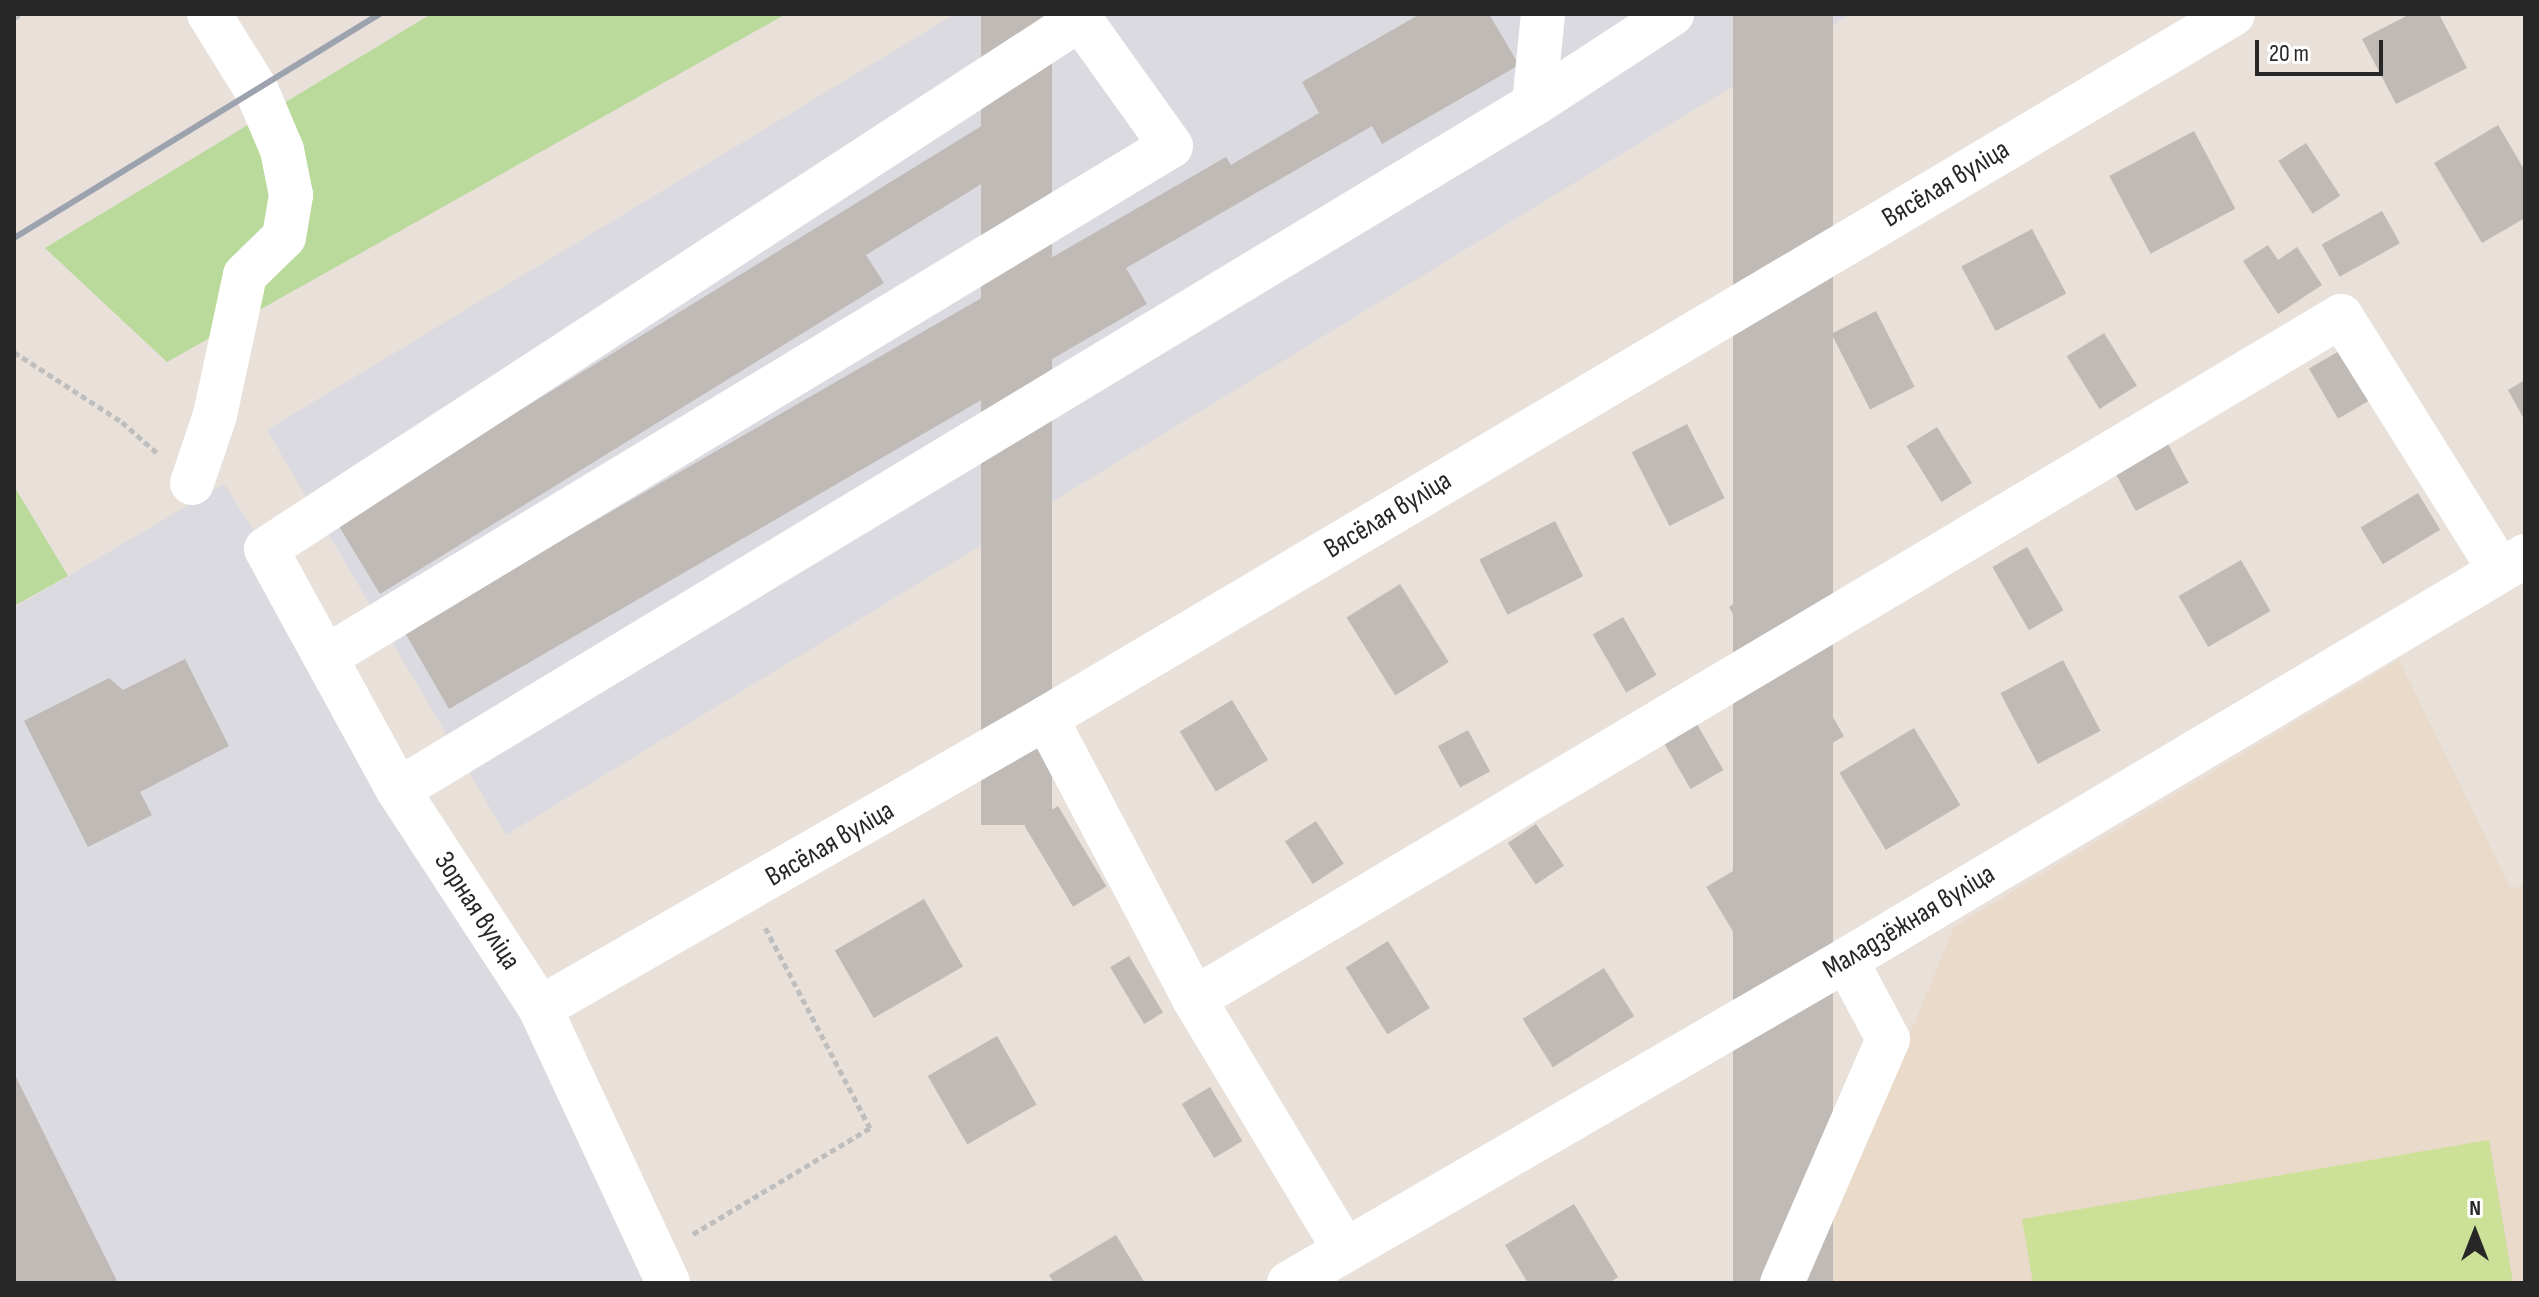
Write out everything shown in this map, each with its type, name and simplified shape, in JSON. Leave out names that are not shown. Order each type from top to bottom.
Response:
[{"type":"street","points":[[192,483],[215,415],[245,275],[284,237],[291,195],[282,150],[257,91],[209,14]]},
{"type":"street","points":[[1534,104],[1543,14]]},
{"type":"street","points":[[398,790],[1534,104],[1672,14]]},
{"type":"street","name":"Вясёлая вуліца","points":[[540,1008],[747,893],[1046,718],[2233,14]]},
{"type":"street","points":[[326,657],[1171,146],[1084,16]]},
{"type":"street","name":"Зорная вуліца","points":[[661,1270],[540,1008],[398,790],[266,549],[1084,16]]},
{"type":"street","points":[[1194,999],[2341,316],[2512,563]]},
{"type":"street","name":"Маладзёжная вуліца","points":[[1289,1283],[1846,960],[2512,563]]},
{"type":"street","points":[[1046,718],[1194,999],[1344,1249]]},
{"type":"street","points":[[1782,1283],[1888,1039],[1846,960]]},
{"type":"path","points":[[14,18],[21,14]]},
{"type":"path","points":[[14,352],[122,422],[192,483]]},
{"type":"path","points":[[661,1270],[870,1128],[747,893]]},
{"type":"shaded area","points":[[955,14],[1851,14],[506,835],[267,430]]},
{"type":"shaded area","points":[[224,484],[266,549],[668,1283],[14,1283],[14,608]]},
{"type":"shaded area","points":[[2399,660],[2511,889],[2525,884],[2525,1283],[1808,1283],[1954,927]]},
{"type":"green space","points":[[431,14],[786,14],[167,362],[45,248]]},
{"type":"green space","points":[[14,486],[68,576],[14,606]]},
{"type":"green space","points":[[2489,1140],[2513,1283],[2033,1283],[2022,1219]]},
{"type":"building","points":[[981,14],[1052,14],[1052,825],[981,825]]},
{"type":"building","points":[[1420,14],[1489,14],[1519,65],[1382,144],[1372,126],[1126,268],[1147,304],[449,709],[404,631],[1226,157],[1231,165],[1319,113],[1302,82]]},
{"type":"building","points":[[1733,14],[1833,14],[1833,1283],[1733,1283]]},
{"type":"building","points":[[2410,14],[2439,14],[2467,68],[2396,104],[2362,39]]},
{"type":"building","points":[[983,125],[1009,167],[866,255],[884,283],[380,594],[337,523]]},
{"type":"building","points":[[2498,125],[2525,171],[2525,218],[2482,243],[2434,163]]},
{"type":"building","points":[[2194,131],[2235,209],[2151,254],[2109,176]]},
{"type":"building","points":[[2306,143],[2340,196],[2313,214],[2278,161]]},
{"type":"building","points":[[2382,211],[2400,243],[2340,277],[2322,244]]},
{"type":"building","points":[[2032,229],[2066,293],[1996,331],[1961,267]]},
{"type":"building","points":[[2268,245],[2278,260],[2297,247],[2322,285],[2278,314],[2243,261]]},
{"type":"building","points":[[1876,311],[1915,387],[1870,409],[1831,334]]},
{"type":"building","points":[[2104,333],[2137,386],[2100,409],[2067,356]]},
{"type":"building","points":[[2341,350],[2370,400],[2338,419],[2309,368]]},
{"type":"building","points":[[2525,380],[2525,421],[2508,390]]},
{"type":"building","points":[[1687,424],[1725,498],[1669,526],[1632,452]]},
{"type":"building","points":[[1937,427],[1972,483],[1941,502],[1906,446]]},
{"type":"building","points":[[2168,444],[2189,483],[2136,511],[2115,472]]},
{"type":"building","points":[[2418,493],[2440,530],[2383,564],[2361,528]]},
{"type":"building","points":[[1555,521],[1583,576],[1507,615],[1479,560]]},
{"type":"building","points":[[1786,525],[1817,579],[1788,596],[1757,542]]},
{"type":"building","points":[[2027,547],[2064,610],[2029,630],[1992,567]]},
{"type":"building","points":[[2241,560],[2270,611],[2208,647],[2179,596]]},
{"type":"building","points":[[1400,584],[1449,662],[1395,695],[1347,617]]},
{"type":"building","points":[[1764,586],[1777,608],[1742,629],[1729,607]]},
{"type":"building","points":[[1623,617],[1656,675],[1626,693],[1593,634]]},
{"type":"building","points":[[185,659],[229,746],[140,792],[152,815],[88,847],[24,721],[109,678],[123,690]]},
{"type":"building","points":[[2063,660],[2101,731],[2038,764],[2000,693]]},
{"type":"building","points":[[1819,693],[1844,736],[1823,748],[1798,705]]},
{"type":"building","points":[[1232,700],[1268,760],[1216,791],[1180,731]]},
{"type":"building","points":[[1694,719],[1724,770],[1691,789],[1661,738]]},
{"type":"building","points":[[1914,728],[1960,805],[1886,850],[1839,773]]},
{"type":"building","points":[[1468,730],[1490,771],[1460,787],[1438,746]]},
{"type":"building","points":[[1058,806],[1106,887],[1073,907],[1025,826]]},
{"type":"building","points":[[1316,821],[1344,864],[1313,884],[1285,841]]},
{"type":"building","points":[[1536,824],[1564,865],[1536,884],[1508,843]]},
{"type":"building","points":[[1768,850],[1801,906],[1740,943],[1706,887]]},
{"type":"building","points":[[924,899],[963,967],[874,1018],[835,950]]},
{"type":"building","points":[[1388,941],[1430,1008],[1387,1034],[1346,967]]},
{"type":"building","points":[[1129,956],[1163,1013],[1144,1024],[1110,967]]},
{"type":"building","points":[[1604,968],[1634,1016],[1553,1067],[1523,1019]]},
{"type":"building","points":[[997,1036],[1036,1104],[967,1144],[928,1076]]},
{"type":"building","points":[[14,1073],[118,1283],[14,1283]]},
{"type":"building","points":[[1210,1087],[1242,1141],[1214,1158],[1182,1104]]},
{"type":"building","points":[[1574,1204],[1618,1277],[1609,1283],[1528,1283],[1505,1245]]},
{"type":"building","points":[[1116,1235],[1145,1283],[1054,1283],[1049,1275]]},
{"type":"railway","points":[[14,238],[380,14]]}]
